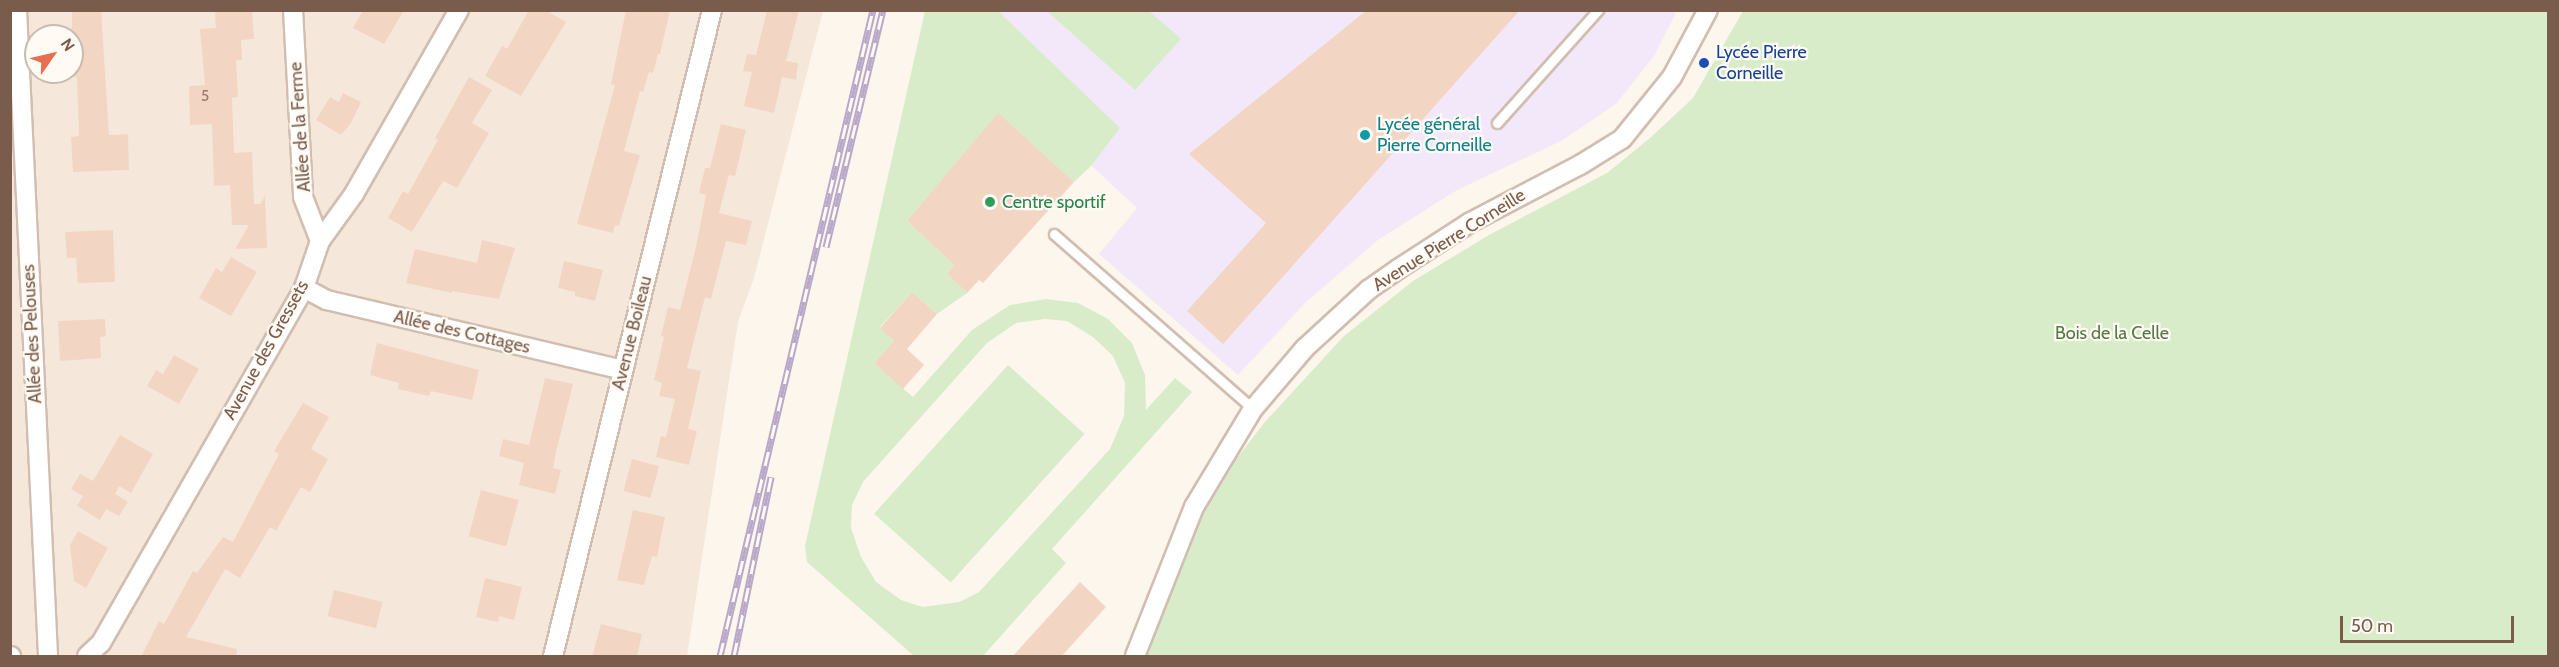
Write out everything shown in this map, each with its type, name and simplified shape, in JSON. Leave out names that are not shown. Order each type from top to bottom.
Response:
[{"type":"street","name":"Allée des Pelouses","points":[[17,10],[48,657]]},
{"type":"street","name":"Allée de la Ferme","points":[[293,10],[303,197],[320,241]]},
{"type":"street","name":"Avenue des Gressets","points":[[87,657],[101,643],[304,288],[320,241],[354,195],[459,10]]},
{"type":"street","name":"Avenue Boileau","points":[[553,657],[712,10]]},
{"type":"street","name":"Avenue Pierre Corneille","points":[[1135,657],[1194,507],[1253,410],[1305,348],[1368,290],[1469,223],[1580,165],[1622,139],[1672,77],[1708,10]]},
{"type":"street","name":"Allée des Cottages","points":[[304,288],[327,300],[622,370]]},
{"type":"lane","points":[[1497,123],[1598,10]]},
{"type":"lane","points":[[1054,234],[1253,410]]},
{"type":"shaded area","points":[[10,11],[823,11],[754,278],[738,322],[687,656],[11,656]]},
{"type":"shaded area","points":[[925,11],[1677,11],[1654,56],[1616,104],[1561,141],[1457,190],[1378,240],[1306,302],[1238,375],[1099,254],[1137,208]]},
{"type":"green space","points":[[925,11],[998,11],[1120,128],[1091,166],[1074,182],[998,114],[907,221],[954,265],[947,274],[967,293],[937,314],[912,292],[880,327],[894,341],[874,363],[913,397],[972,330],[1010,305],[1046,299],[1078,303],[1108,319],[1132,343],[1145,375],[1146,410],[1175,378],[1192,392],[1052,549],[1066,563],[983,656],[914,656],[807,562],[805,546]],"holes":[[[1045,319],[1067,321],[1093,337],[1113,356],[1125,383],[1124,416],[1110,449],[979,592],[959,602],[923,607],[901,600],[876,582],[861,557],[851,528],[852,505],[863,482],[987,343],[1016,323]]]},
{"type":"green space","points":[[1047,11],[1149,11],[1181,39],[1135,90]]},
{"type":"green space","name":"Bois de la Celle","points":[[1743,11],[2548,11],[2548,656],[1140,656],[1199,508],[1264,423],[1344,336],[1413,281],[1489,235],[1607,173],[1650,138],[1693,98]]},
{"type":"green space","points":[[1008,365],[1085,434],[951,583],[874,514]]},
{"type":"building","points":[[72,10],[101,10],[109,135],[128,134],[129,170],[73,172],[71,137],[79,136],[77,84],[84,84],[84,24],[72,24]]},
{"type":"building","points":[[215,10],[252,10],[254,39],[241,40],[242,60],[236,60],[238,97],[232,98],[234,153],[252,152],[254,204],[260,204],[265,196],[267,248],[235,249],[249,225],[232,225],[230,185],[214,186],[212,124],[190,125],[189,86],[205,85],[200,29],[216,28]]},
{"type":"building","points":[[363,10],[404,10],[384,44],[353,28]]},
{"type":"building","points":[[529,10],[545,10],[566,22],[521,96],[485,76],[502,46],[507,49]]},
{"type":"building","points":[[626,10],[670,10],[660,54],[658,54],[653,73],[649,72],[643,92],[640,91],[624,151],[640,155],[619,226],[615,225],[613,233],[577,224],[615,85],[611,84]]},
{"type":"building","points":[[767,10],[799,10],[786,61],[798,63],[796,80],[782,77],[774,113],[744,106],[752,72],[743,71],[747,54],[756,55]]},
{"type":"building","points":[[1367,10],[1520,10],[1223,344],[1187,311],[1266,223],[1189,154]]},
{"type":"building","points":[[469,77],[492,90],[472,123],[489,133],[457,188],[443,181],[412,232],[388,218],[403,191],[408,194],[438,140],[435,138]]},
{"type":"building","points":[[343,93],[361,102],[351,123],[341,135],[316,120],[330,97],[339,102]]},
{"type":"building","name":"Centre sportif","points":[[998,113],[1074,182],[983,283],[979,280],[967,293],[947,274],[954,265],[907,221]]},
{"type":"building","points":[[721,124],[746,130],[735,176],[729,175],[719,213],[752,221],[746,245],[726,241],[711,299],[705,297],[687,368],[701,371],[688,429],[697,431],[689,465],[656,457],[661,436],[666,437],[675,399],[659,396],[662,383],[654,380],[668,307],[680,310],[706,195],[699,193],[705,168],[710,168]]},
{"type":"building","points":[[113,230],[115,282],[78,283],[76,258],[67,258],[65,232]]},
{"type":"building","points":[[482,240],[515,248],[499,299],[452,291],[452,293],[406,283],[415,249],[477,263]]},
{"type":"building","points":[[231,257],[257,272],[231,316],[199,298],[216,268],[222,272]]},
{"type":"building","points":[[564,261],[603,270],[595,301],[575,296],[575,292],[558,288]]},
{"type":"building","points":[[912,292],[937,314],[907,349],[924,365],[903,389],[874,363],[894,341],[880,328]]},
{"type":"building","points":[[105,319],[106,336],[100,337],[101,358],[60,361],[58,321]]},
{"type":"building","points":[[377,343],[479,370],[472,400],[431,391],[429,396],[398,389],[399,383],[370,375]]},
{"type":"building","points":[[174,355],[199,369],[179,404],[147,386],[156,370],[163,374]]},
{"type":"building","points":[[545,378],[573,384],[553,468],[561,470],[555,494],[519,485],[524,463],[499,456],[503,439],[529,445]]},
{"type":"building","points":[[303,403],[329,417],[311,449],[328,459],[310,492],[301,487],[276,531],[270,527],[240,578],[225,569],[186,637],[237,649],[236,657],[141,657],[159,621],[164,624],[193,571],[197,573],[223,537],[233,542],[279,454],[274,451]]},
{"type":"building","points":[[120,435],[153,454],[131,493],[119,486],[115,494],[128,502],[119,516],[106,509],[100,520],[77,506],[83,496],[71,489],[80,474],[93,481]]},
{"type":"building","points":[[632,459],[659,466],[651,498],[623,491]]},
{"type":"building","points":[[481,490],[519,500],[506,546],[469,536]]},
{"type":"building","points":[[633,510],[665,517],[657,557],[652,556],[644,585],[617,580]]},
{"type":"building","points":[[78,531],[108,548],[86,588],[74,581],[70,545]]},
{"type":"building","points":[[485,578],[522,587],[514,620],[499,616],[498,622],[476,617]]},
{"type":"building","points":[[1080,582],[1106,607],[1061,657],[1012,657]]},
{"type":"building","points":[[334,590],[383,602],[376,628],[327,616]]},
{"type":"building","points":[[601,624],[642,634],[637,657],[592,657]]},
{"type":"railway","points":[[720,656],[873,10]]},
{"type":"railway","points":[[826,247],[883,10]]},
{"type":"railway","points":[[734,656],[771,477]]},
{"type":"place","name":"Lycée Pierre Corneille","points":[[1704,63]]},
{"type":"place","name":"Lycée général Pierre Corneille","points":[[1365,135]]},
{"type":"place","name":"Centre sportif","points":[[990,202]]}]
